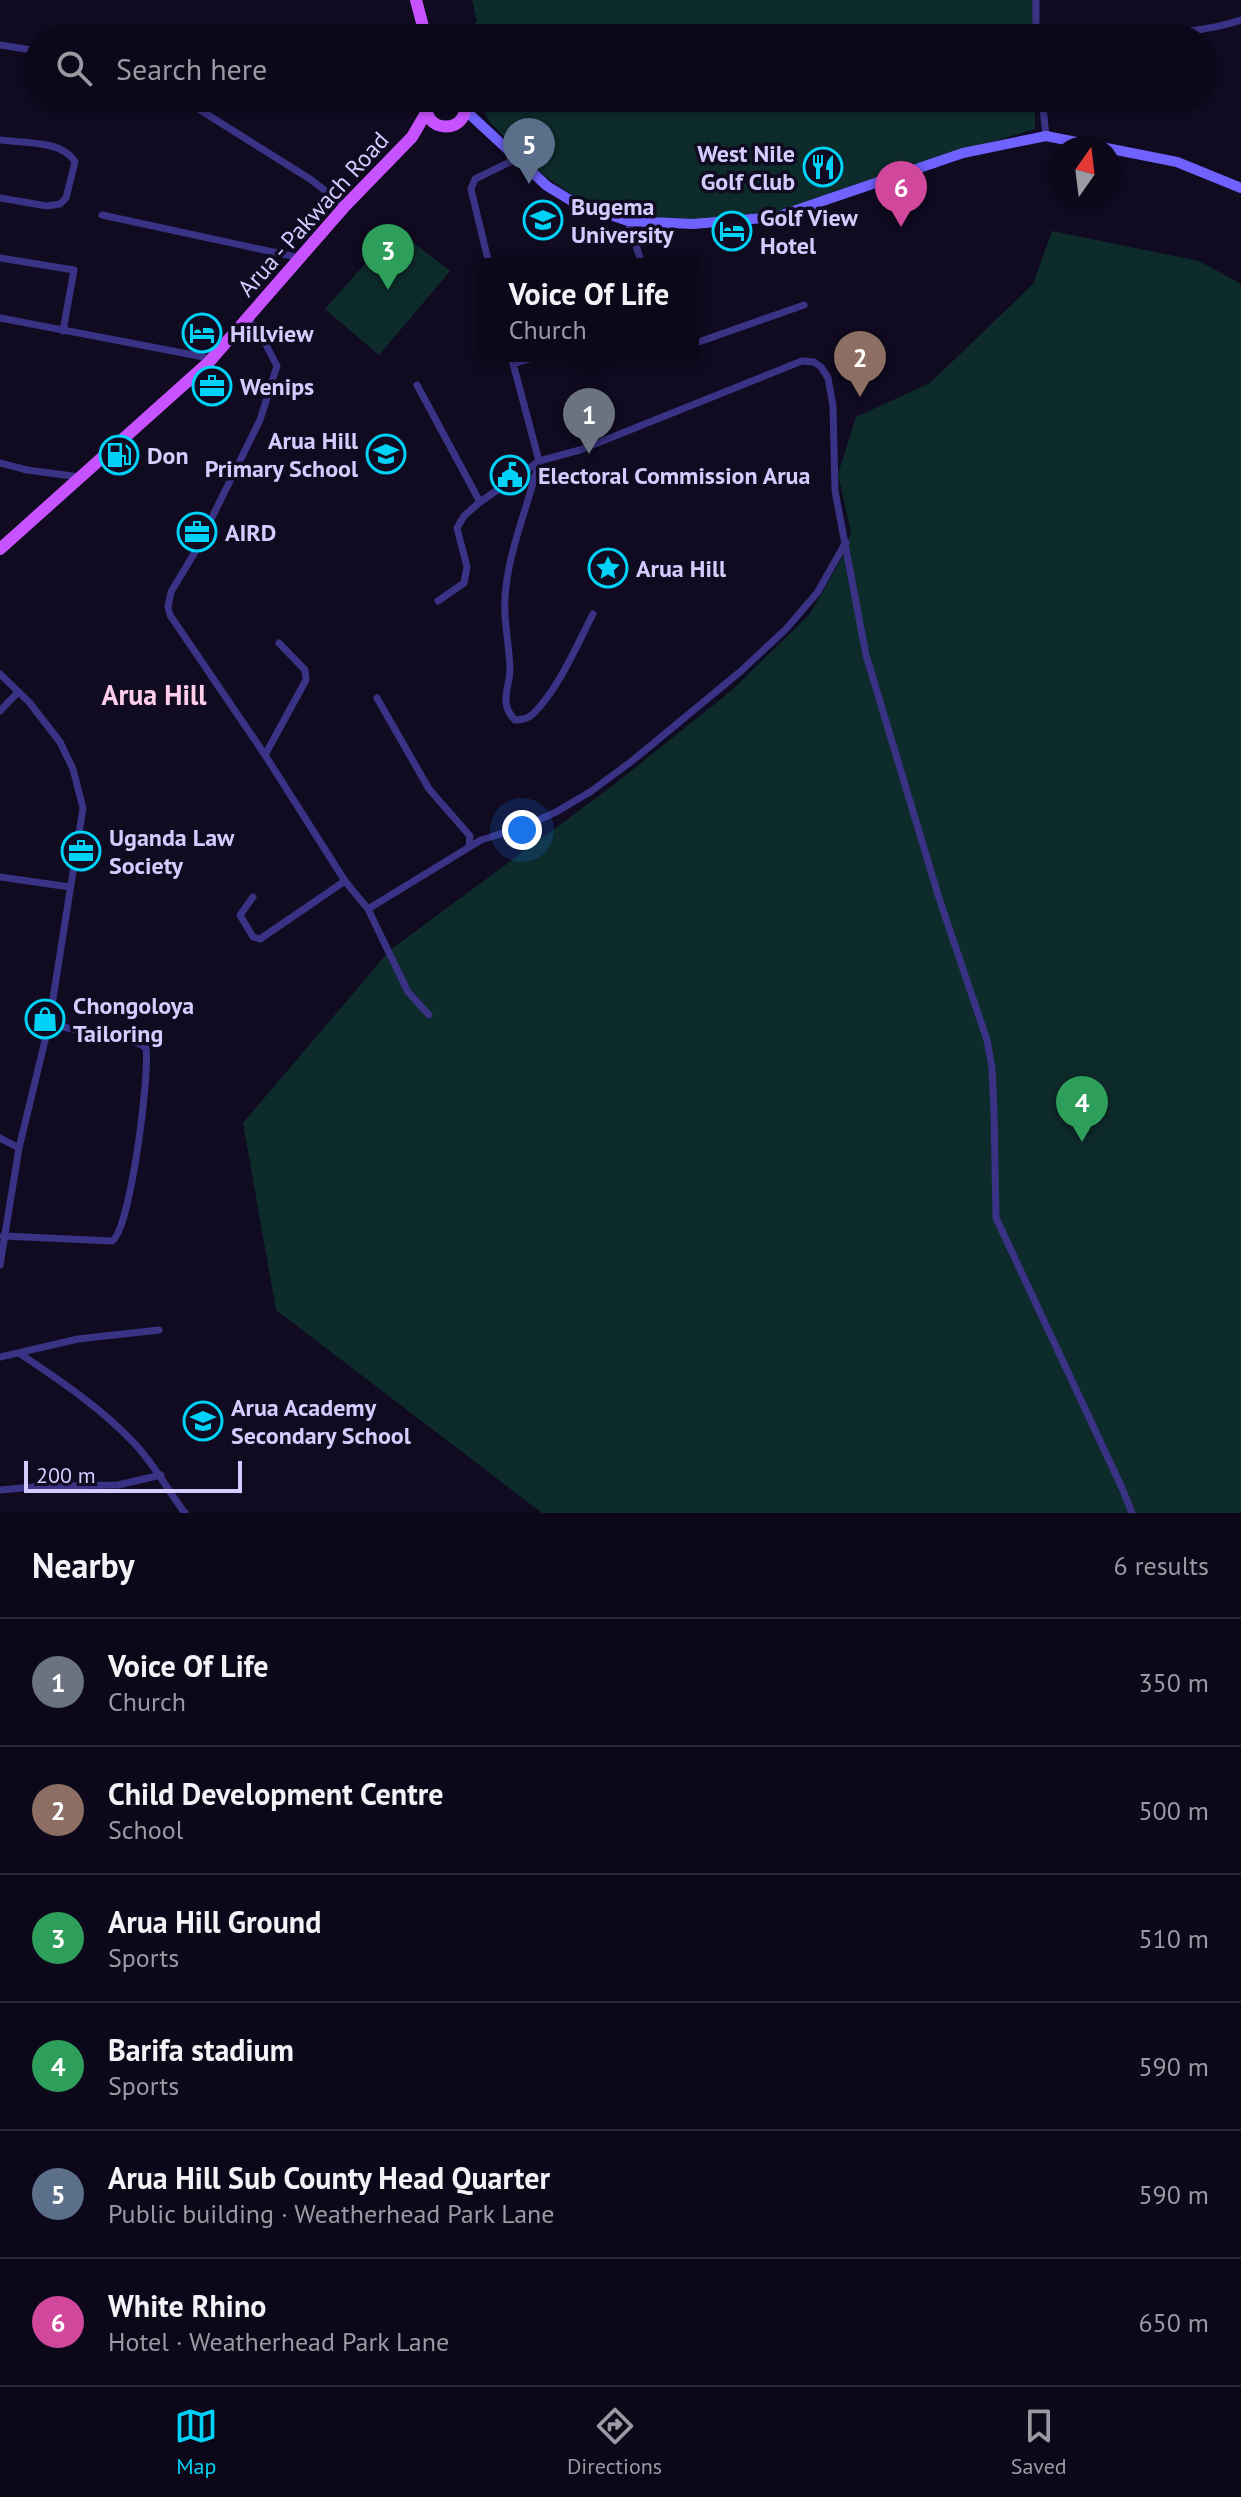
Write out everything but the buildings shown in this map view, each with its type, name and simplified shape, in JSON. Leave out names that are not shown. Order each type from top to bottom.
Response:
[{"type":"main road","points":[[416,0],[422,24]]},
{"type":"main road","points":[[461,112],[458,123],[489,134]]},
{"type":"main road","points":[[471,112],[489,134],[547,186],[575,203],[628,221],[693,224],[776,217],[963,153],[1046,136],[1177,162],[1241,188]]},
{"type":"main road","points":[[426,113],[432,122],[441,127]]},
{"type":"main road","name":"Arua - Pakwach Road","points":[[0,549],[209,362],[345,206],[412,137],[426,113]]},
{"type":"main road","name":"Arua - Pakwach Road","points":[[412,137],[458,123]]},
{"type":"street","points":[[1036,0],[1036,24]]},
{"type":"street","points":[[1217,27],[1241,20]]},
{"type":"street","points":[[0,45],[24,49]]},
{"type":"street","points":[[203,112],[310,179],[345,206]]},
{"type":"street","points":[[1043,112],[1046,136]]},
{"type":"street","points":[[0,140],[67,151],[75,162],[66,198],[60,204],[47,206],[0,198]]},
{"type":"street","points":[[488,258],[471,189],[475,179],[516,159]]},
{"type":"street","points":[[102,215],[301,258]]},
{"type":"street","points":[[628,221],[640,258]]},
{"type":"street","points":[[0,258],[74,270],[63,331]]},
{"type":"street","points":[[699,342],[804,305]]},
{"type":"street","points":[[0,318],[204,357],[209,362]]},
{"type":"street","points":[[248,319],[262,337],[277,366],[260,420],[195,552],[171,592],[170,615],[265,755],[345,881],[368,909],[408,992],[429,1015]]},
{"type":"street","points":[[438,601],[464,583],[467,567],[457,528],[464,516],[539,461],[580,450],[802,361],[814,362],[821,367],[828,378],[833,406],[833,474],[866,655],[939,898],[987,1040],[992,1068],[996,1218],[1132,1513]]},
{"type":"street","points":[[513,362],[539,461],[505,590],[504,615],[510,668],[504,704],[515,720],[524,720],[532,714],[553,687],[593,614]]},
{"type":"street","points":[[417,385],[480,502]]},
{"type":"street","points":[[0,463],[81,477]]},
{"type":"street","points":[[467,847],[556,812],[590,792],[660,738],[741,671],[796,619],[817,593],[846,542]]},
{"type":"street","points":[[265,755],[306,680],[305,670],[279,643]]},
{"type":"street","points":[[0,674],[47,722],[60,742],[78,783],[83,808],[49,1024],[19,1148],[0,1262]]},
{"type":"street","points":[[0,711],[18,692]]},
{"type":"street","points":[[368,909],[418,881],[471,843],[470,836],[423,780],[377,698]]},
{"type":"street","points":[[0,877],[70,887]]},
{"type":"street","points":[[253,897],[240,915],[253,937],[260,939],[345,881]]},
{"type":"street","points":[[3,1236],[112,1241],[119,1236],[125,1210],[145,1098],[146,1048],[138,1043],[49,1024]]},
{"type":"street","points":[[0,1138],[19,1148]]},
{"type":"street","points":[[0,1357],[78,1339],[159,1330]]},
{"type":"street","points":[[19,1353],[110,1420],[135,1443],[161,1475],[185,1513]]},
{"type":"street","points":[[0,1490],[118,1485],[161,1475]]},
{"type":"green space","points":[[472,0],[1035,0],[1035,24],[473,24],[477,21]]},
{"type":"green space","points":[[485,112],[1035,112],[1035,129],[901,169],[796,210],[690,222],[635,218],[581,201],[532,167],[489,121]]},
{"type":"green space","points":[[396,229],[450,271],[379,355],[325,309]]},
{"type":"green space","points":[[1052,231],[1199,261],[1241,284],[1241,1513],[542,1513],[276,1310],[243,1123],[390,950],[611,787],[732,690],[809,615],[842,558],[851,532],[838,474],[856,417],[930,383],[1033,284]]},
{"type":"place","name":"West Nile Golf Club","points":[[823,167]]},
{"type":"place","name":"Arua Hill Sub County Head Quarter","points":[[529,184]]},
{"type":"place","name":"Bugema University","points":[[543,220]]},
{"type":"place","name":"White Rhino","points":[[901,227]]},
{"type":"place","name":"Golf View Hotel","points":[[732,231]]},
{"type":"place","name":"Arua Hill Ground","points":[[388,290]]},
{"type":"place","name":"Hillview","points":[[202,333]]},
{"type":"place","name":"Wenips","points":[[212,386]]},
{"type":"place","name":"Child Development Centre","points":[[860,397]]},
{"type":"place","name":"Arua Hill Primary School","points":[[386,454]]},
{"type":"place","name":"Voice Of Life","points":[[589,454]]},
{"type":"place","name":"Don","points":[[119,455]]},
{"type":"place","name":"Electoral Commission Arua","points":[[510,475]]},
{"type":"place","name":"AIRD","points":[[197,532]]},
{"type":"place","name":"Arua Hill","points":[[608,568]]},
{"type":"place","name":"Uganda Law Society","points":[[81,851]]},
{"type":"place","name":"Chongoloya Tailoring","points":[[45,1019]]},
{"type":"place","name":"Barifa stadium","points":[[1082,1142]]},
{"type":"place","name":"Arua Academy Secondary School","points":[[203,1421]]},
{"type":"district","name":"Arua Hill","points":[[154,694]]}]
